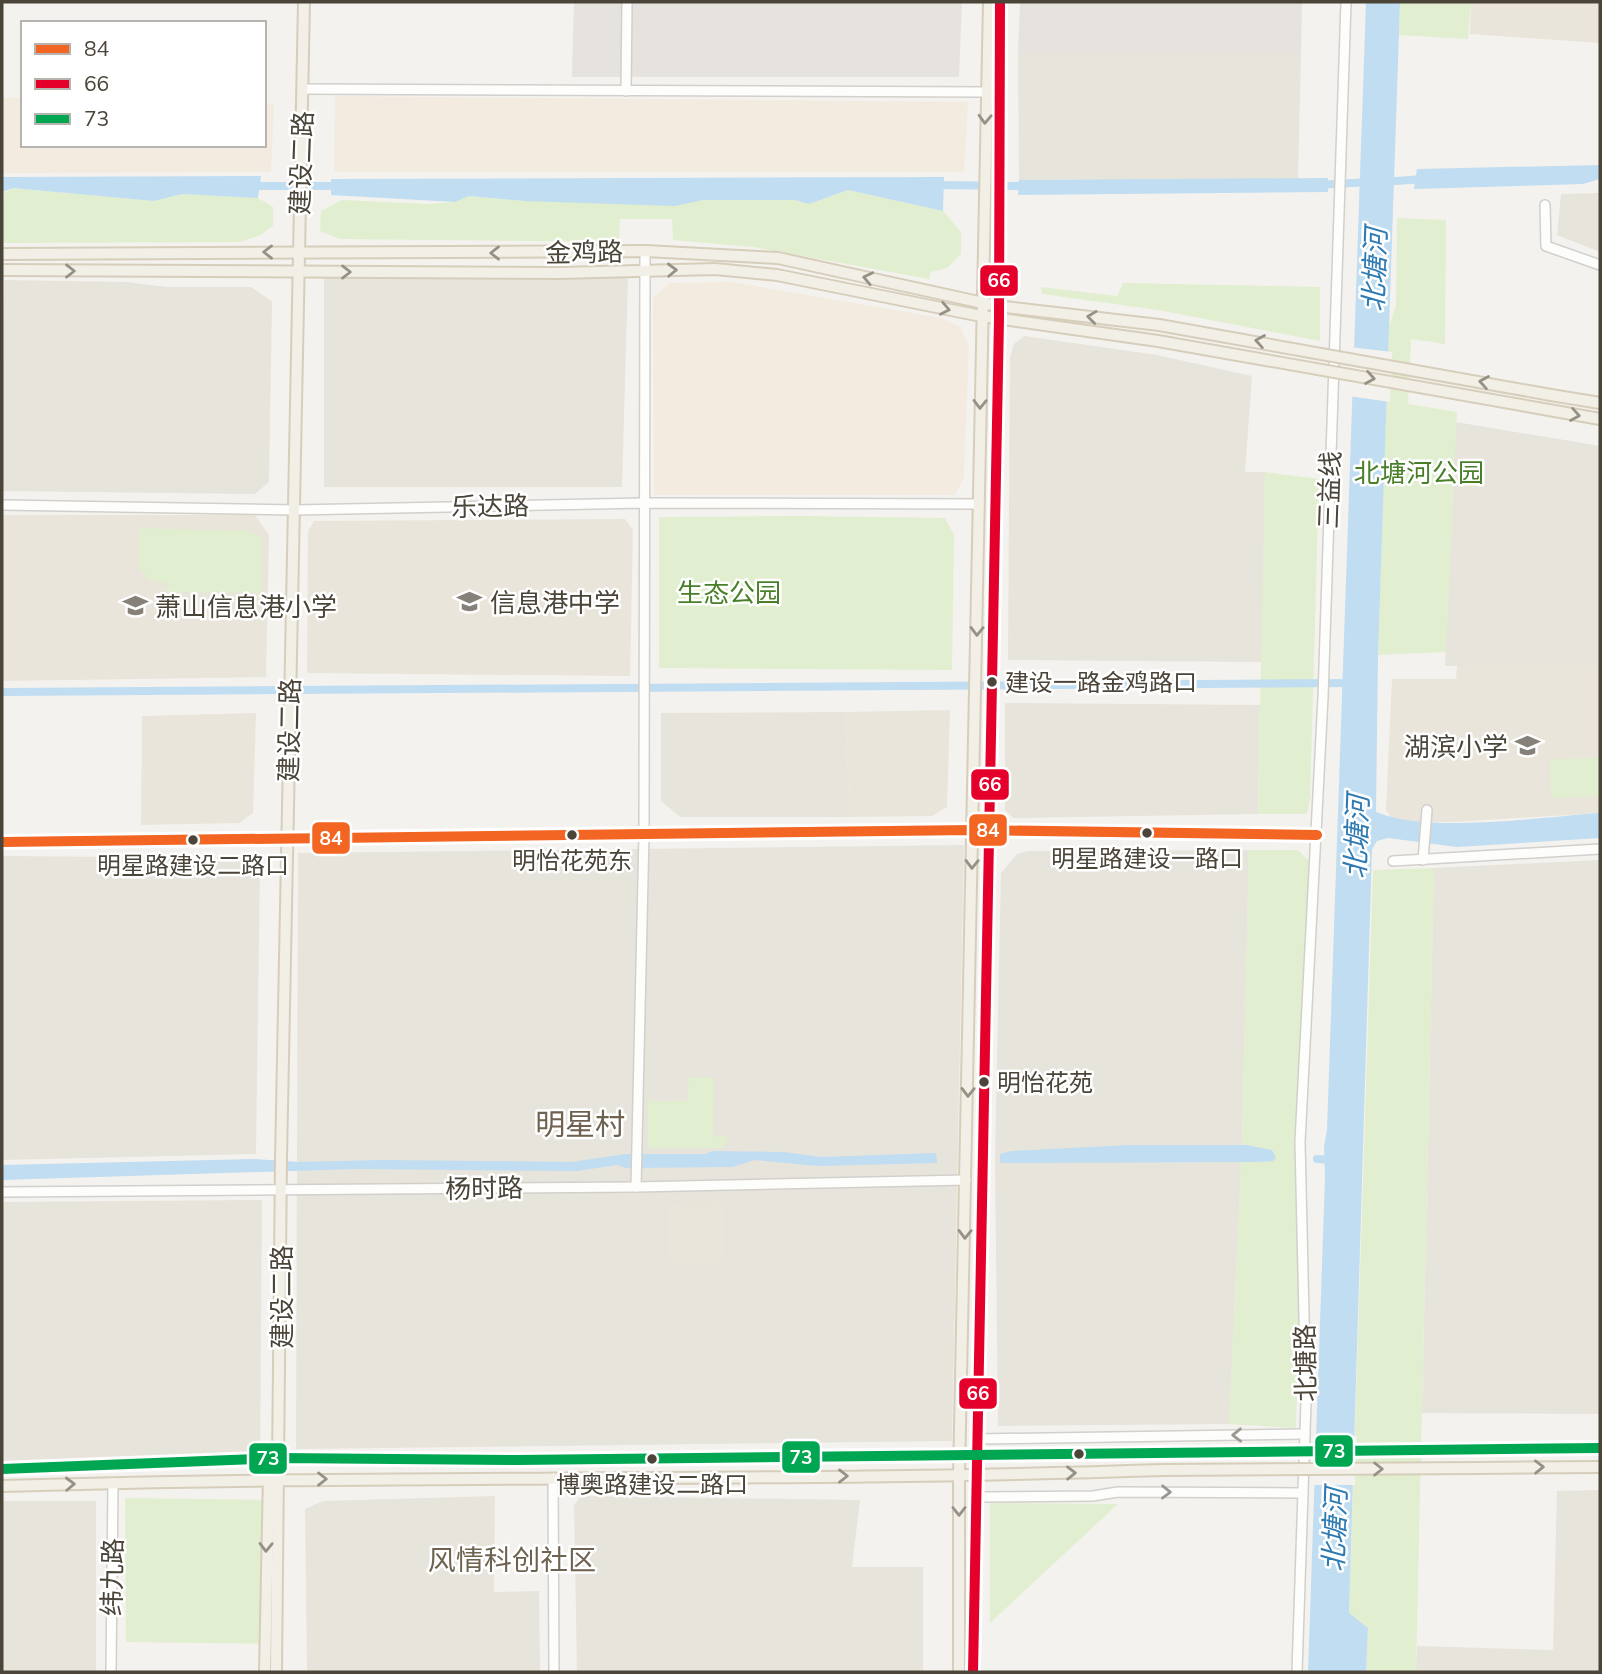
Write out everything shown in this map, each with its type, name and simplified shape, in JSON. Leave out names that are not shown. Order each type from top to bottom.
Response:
[{"type":"main road","name":"建设二路","points":[[276,1672],[281,1159],[304,2]]},
{"type":"main road","points":[[959,1672],[959,1475],[976,698],[983,172],[989,2]]},
{"type":"main road","points":[[973,1672],[999,319],[1000,2]]},
{"type":"main road","name":"金鸡路","points":[[2,254],[645,251],[778,258],[997,306],[1159,325],[1600,403]]},
{"type":"main road","name":"金鸡路","points":[[2,270],[298,272],[715,269],[777,275],[981,316],[1158,341],[1600,419]]},
{"type":"main road","points":[[2,842],[973,830],[1317,835]]},
{"type":"main road","points":[[2,1469],[279,1458],[517,1460],[1600,1448]]},
{"type":"main road","name":"建设二路","points":[[265,1672],[267,1479],[279,1458]]},
{"type":"main road","points":[[2,1486],[267,1479],[959,1475],[1163,1470],[1600,1467]]},
{"type":"street","points":[[626,90],[627,2]]},
{"type":"street","name":"三益线","points":[[1308,978],[1323,697],[1346,2]]},
{"type":"street","points":[[303,89],[986,92]]},
{"type":"street","points":[[1545,205],[1546,246],[1600,265]]},
{"type":"street","points":[[636,1187],[644,834],[645,251]]},
{"type":"street","name":"乐达路","points":[[2,505],[295,510],[644,503],[979,504]]},
{"type":"street","points":[[1424,855],[1427,813]]},
{"type":"street","points":[[1393,861],[1424,855],[1600,849]]},
{"type":"street","name":"北塘路","points":[[1297,1672],[1305,1434],[1299,1181],[1308,978]]},
{"type":"street","name":"杨时路","points":[[2,1192],[636,1187],[966,1180]]},
{"type":"street","points":[[977,1439],[1305,1434]]},
{"type":"street","points":[[553,1478],[554,1672]]},
{"type":"street","name":"纬九路","points":[[111,1672],[113,1483]]},
{"type":"street","points":[[976,1497],[1093,1496],[1118,1492],[1303,1493]]},
{"type":"shaded area","points":[[574,2],[962,2],[959,77],[572,77]]},
{"type":"shaded area","points":[[1020,2],[1302,2],[1301,54],[1018,54]]},
{"type":"shaded area","points":[[1471,2],[1600,2],[1600,43],[1470,34]]},
{"type":"shaded area","points":[[1018,54],[1301,54],[1298,179],[1019,180]]},
{"type":"shaded area","points":[[335,96],[968,102],[964,172],[334,172]]},
{"type":"shaded area","points":[[2,98],[21,98],[21,147],[266,147],[266,104],[274,104],[271,172],[2,173]]},
{"type":"shaded area","points":[[1600,193],[1600,252],[1557,235],[1561,194]]},
{"type":"shaded area","points":[[324,273],[628,277],[622,487],[324,487]]},
{"type":"shaded area","points":[[4,280],[126,282],[167,287],[251,287],[272,301],[269,482],[255,494],[2,491]]},
{"type":"shaded area","points":[[732,282],[941,318],[960,327],[969,345],[964,478],[955,495],[654,495],[653,298],[669,283]]},
{"type":"shaded area","points":[[1024,336],[1157,355],[1252,376],[1245,472],[1265,472],[1262,662],[1008,660],[1010,357],[1014,344]]},
{"type":"shaded area","points":[[1456,422],[1600,446],[1600,665],[1445,666]]},
{"type":"shaded area","name":"萧山信息港小学","points":[[2,515],[255,515],[269,535],[266,677],[2,681]]},
{"type":"shaded area","name":"信息港中学","points":[[625,519],[633,530],[630,676],[307,673],[308,531],[314,521]]},
{"type":"shaded area","name":"湖滨小学","points":[[1600,665],[1600,813],[1454,822],[1403,822],[1391,818],[1386,810],[1392,679],[1456,679],[1457,666]]},
{"type":"shaded area","points":[[1005,703],[1260,705],[1258,814],[1013,818],[1005,810]]},
{"type":"shaded area","points":[[950,710],[947,807],[932,816],[850,817],[845,712]]},
{"type":"shaded area","points":[[845,712],[850,817],[680,817],[661,801],[661,713]]},
{"type":"shaded area","points":[[256,713],[253,813],[239,823],[141,825],[142,716]]},
{"type":"shaded area","points":[[964,845],[952,1441],[296,1449],[298,853]]},
{"type":"shaded area","points":[[1249,850],[1242,1149],[1229,1424],[998,1426],[995,1159],[1001,873],[1017,854],[1028,851]]},
{"type":"shaded area","points":[[2,856],[250,858],[260,866],[256,1154],[2,1160]]},
{"type":"shaded area","points":[[1600,860],[1600,1414],[1422,1413],[1434,868]]},
{"type":"shaded area","points":[[262,1200],[260,1460],[2,1461],[2,1202]]},
{"type":"shaded area","points":[[723,1202],[723,1262],[667,1262],[667,1204]]},
{"type":"shaded area","points":[[1600,1490],[1600,1672],[1416,1672],[1417,1646],[1553,1650],[1557,1491]]},
{"type":"shaded area","points":[[495,1496],[494,1592],[539,1591],[540,1672],[307,1672],[305,1509],[323,1501]]},
{"type":"shaded area","points":[[580,1496],[860,1500],[852,1567],[923,1567],[923,1672],[577,1672],[574,1506]]},
{"type":"shaded area","points":[[2,1501],[96,1501],[96,1672],[2,1672]]},
{"type":"green space","points":[[1400,2],[1471,2],[1468,39],[1399,35]]},
{"type":"green space","points":[[13,188],[154,201],[182,194],[258,198],[273,207],[273,226],[259,236],[239,242],[2,243],[2,194]]},
{"type":"green space","points":[[848,190],[943,211],[961,232],[961,254],[947,268],[931,272],[929,279],[753,247],[673,240],[672,219],[620,219],[619,242],[340,239],[320,231],[321,211],[342,200],[428,204],[455,202],[469,196],[524,201],[795,200],[809,204]]},
{"type":"green space","name":"北塘河公园","points":[[1397,218],[1446,220],[1445,344],[1411,339],[1408,404],[1457,412],[1446,652],[1378,655],[1389,326],[1396,306]]},
{"type":"green space","points":[[1123,283],[1320,287],[1320,341],[1158,310],[1042,294],[1041,287],[1117,296]]},
{"type":"green space","points":[[1265,472],[1319,479],[1310,800],[1307,814],[1258,814]]},
{"type":"green space","name":"生态公园","points":[[659,517],[945,518],[954,535],[952,670],[659,668]]},
{"type":"green space","points":[[139,528],[249,531],[261,537],[261,593],[167,592],[167,583],[150,581],[139,568]]},
{"type":"green space","points":[[1600,758],[1600,796],[1551,798],[1550,759]]},
{"type":"green space","points":[[1249,850],[1298,850],[1309,861],[1296,1428],[1229,1424],[1242,1149]]},
{"type":"green space","points":[[1434,868],[1416,1672],[1366,1672],[1368,1628],[1349,1614],[1373,870]]},
{"type":"green space","points":[[714,1077],[713,1136],[729,1137],[723,1148],[648,1148],[648,1101],[687,1101],[689,1078]]},
{"type":"green space","points":[[125,1498],[271,1500],[268,1644],[126,1642]]},
{"type":"green space","points":[[990,1503],[1118,1504],[990,1623]]},
{"type":"water","name":"北塘河","points":[[1366,2],[1400,2],[1378,655],[1376,812],[1398,819],[1454,823],[1600,813],[1600,838],[1457,847],[1388,838],[1377,841],[1372,849],[1349,1613],[1368,1628],[1366,1672],[1308,1672],[1324,1146],[1327,1130]]},
{"type":"water","points":[[1600,165],[1600,179],[1583,184],[1414,189],[1417,169]]},
{"type":"water","points":[[261,176],[258,198],[182,194],[154,201],[13,188],[2,192],[2,177]]},
{"type":"water","points":[[944,177],[943,211],[848,190],[809,204],[795,200],[703,200],[675,206],[524,201],[469,196],[455,202],[331,195],[331,179]]},
{"type":"water","points":[[1328,178],[1328,192],[1018,195],[1019,180]]},
{"type":"water","points":[[1129,1145],[1247,1145],[1272,1150],[1276,1158],[1273,1161],[1255,1162],[1000,1163],[1000,1154],[1011,1151]]},
{"type":"water","points":[[712,1151],[784,1152],[821,1157],[936,1153],[937,1163],[818,1166],[755,1160],[732,1167],[626,1168],[617,1165],[577,1171],[354,1169],[2,1180],[2,1165],[253,1159],[300,1162],[571,1162],[626,1154],[705,1154]]},
{"type":"pier","points":[[1350,347],[1392,352],[1390,402],[1348,396]]},
{"type":"pier","points":[[1357,1436],[1355,1485],[1310,1485],[1312,1437]]},
{"type":"waterway","points":[[1383,182],[1423,179]]},
{"type":"waterway","points":[[1317,185],[1370,182]]},
{"type":"waterway","points":[[935,185],[1028,186]]},
{"type":"waterway","points":[[249,186],[342,186]]},
{"type":"waterway","points":[[2,692],[1352,683]]},
{"type":"waterway","points":[[1317,1159],[1332,1160]]},
{"type":"transit line","name":"66","points":[[973,1672],[999,319],[1000,2]]},
{"type":"transit line","name":"84","points":[[2,842],[973,830],[1317,835]]},
{"type":"transit line","name":"73","points":[[2,1469],[280,1458],[517,1460],[1600,1448]]},
{"type":"place","name":"信息港中学","points":[[470,602]]},
{"type":"place","name":"萧山信息港小学","points":[[135,606]]},
{"type":"place","name":"建设一路金鸡路口","points":[[992,682]]},
{"type":"place","name":"湖滨小学","points":[[1528,746]]},
{"type":"place","name":"明星路建设一路口","points":[[1147,833]]},
{"type":"place","name":"明怡花苑东","points":[[572,835]]},
{"type":"place","name":"明星路建设二路口","points":[[193,840]]},
{"type":"place","name":"明怡花苑","points":[[984,1082]]},
{"type":"place","name":"博奥路建设二路口","points":[[652,1459]]},
{"type":"district","name":"明星村","points":[[580,1124]]},
{"type":"district","name":"风情科创社区","points":[[512,1559]]}]
